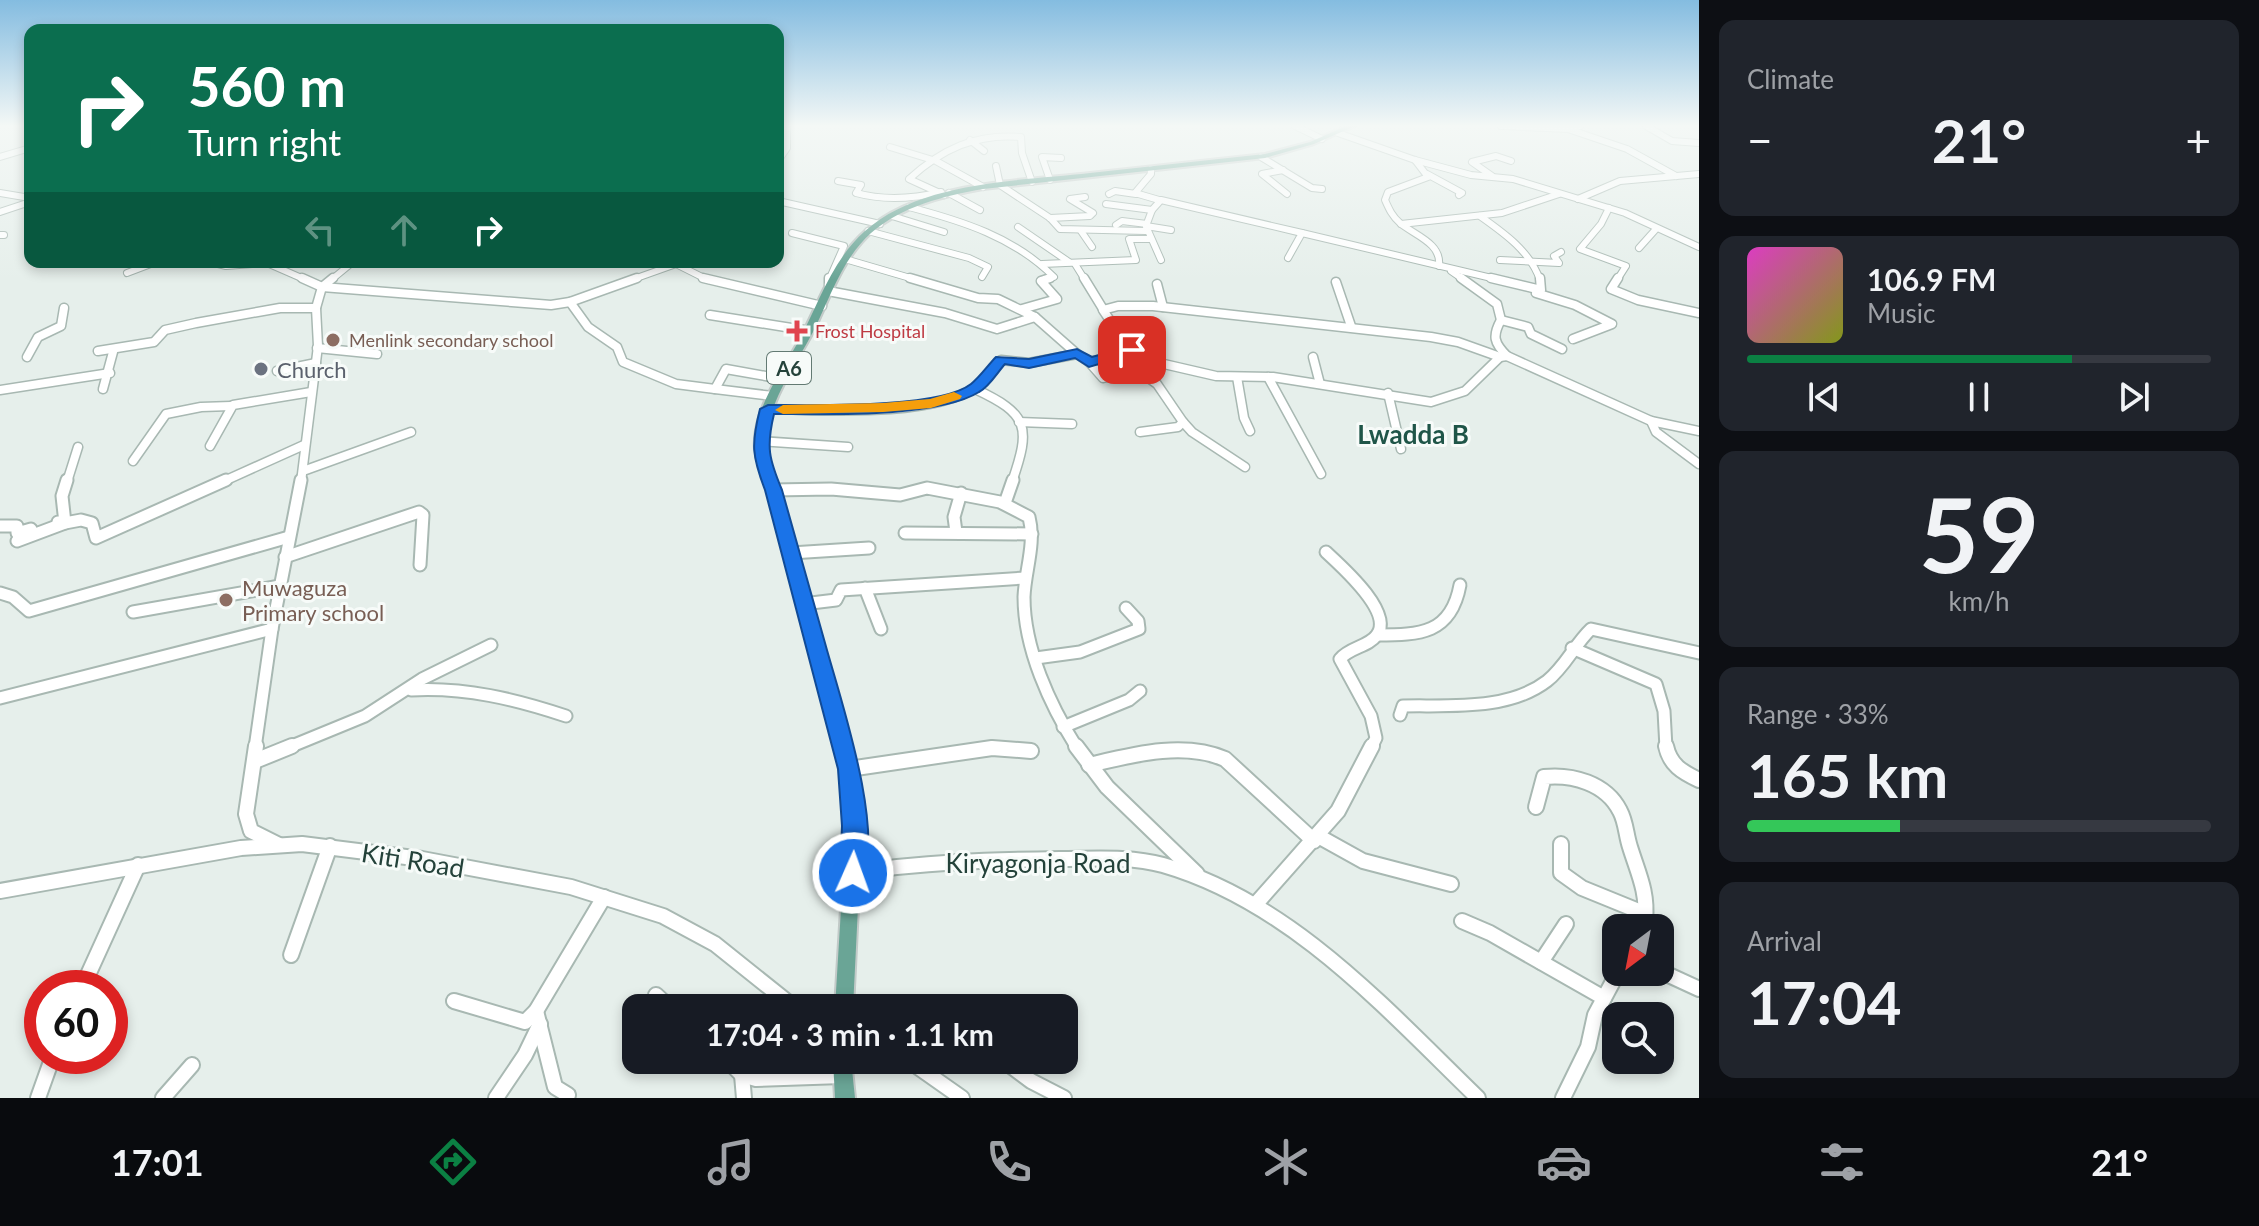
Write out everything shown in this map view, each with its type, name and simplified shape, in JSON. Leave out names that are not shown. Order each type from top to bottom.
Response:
[{"type":"main road","name":"A6","points":[[845,994],[854,826],[849,769],[791,553],[762,461],[760,441],[768,409],[845,259],[868,231],[909,207],[945,193],[1075,177]]},
{"type":"main road","points":[[843,1074],[845,1098]]},
{"type":"street","points":[[911,177],[909,179],[980,210]]},
{"type":"street","points":[[965,177],[983,187]]},
{"type":"street","points":[[998,177],[1000,185],[1050,218],[1060,229],[1081,231],[1146,227]]},
{"type":"street","points":[[1030,177],[1032,182]]},
{"type":"street","points":[[1136,194],[1135,190],[1148,177]]},
{"type":"street","points":[[1266,177],[1287,194]]},
{"type":"street","points":[[1295,177],[1312,188],[1322,189]]},
{"type":"street","points":[[1427,177],[1399,187],[1385,196],[1390,215],[1433,246],[1442,267],[1497,304],[1501,320],[1494,333],[1496,345],[1504,356]]},
{"type":"street","points":[[1433,177],[1457,189],[1462,193],[1459,195]]},
{"type":"street","points":[[1495,177],[1520,181],[1636,217],[1699,247]]},
{"type":"street","points":[[1578,199],[1605,186],[1667,177]]},
{"type":"street","points":[[838,181],[861,185],[856,192],[885,199],[908,201],[945,193]]},
{"type":"street","points":[[1109,194],[1115,191],[1136,194],[1542,289],[1530,261],[1509,237],[1480,216]]},
{"type":"street","points":[[0,193],[24,199]]},
{"type":"street","points":[[1399,224],[1480,216],[1541,204],[1559,194]]},
{"type":"street","points":[[1050,218],[1090,216],[1093,213],[1070,199],[1085,197]]},
{"type":"street","points":[[1159,200],[1146,227],[1161,260]]},
{"type":"street","points":[[0,212],[24,202]]},
{"type":"street","points":[[784,202],[880,224]]},
{"type":"street","points":[[1106,204],[1152,210]]},
{"type":"street","points":[[909,207],[979,229],[1035,256],[1054,277],[1041,281],[1057,299],[1022,309]]},
{"type":"street","points":[[1609,208],[1601,224],[1580,249],[1626,266],[1611,289],[1638,300],[1699,313]]},
{"type":"street","points":[[892,216],[944,232]]},
{"type":"street","points":[[1116,225],[1122,221],[1171,230]]},
{"type":"street","points":[[1018,227],[1073,264],[1132,351],[1089,362]]},
{"type":"street","points":[[1639,248],[1656,229]]},
{"type":"street","points":[[868,231],[969,258],[988,267],[982,277]]},
{"type":"street","points":[[1081,231],[1092,247]]},
{"type":"street","points":[[792,233],[844,246],[829,279],[829,290],[945,313],[1000,329],[1035,317]]},
{"type":"street","points":[[1288,258],[1302,233]]},
{"type":"street","points":[[1042,264],[1136,260],[1129,239],[1151,239]]},
{"type":"street","points":[[1500,260],[1559,263],[1554,256],[1561,252]]},
{"type":"street","points":[[845,259],[978,298],[998,299],[1022,309],[1089,362],[1103,378],[1164,364],[1202,373],[1268,377],[1436,401],[1465,391],[1504,356]]},
{"type":"street","points":[[127,273],[140,268]]},
{"type":"street","points":[[278,268],[322,287],[540,305],[570,302],[659,268]]},
{"type":"street","points":[[279,845],[251,831],[246,823],[272,629],[303,471],[316,363],[316,308],[322,287],[346,268]]},
{"type":"street","points":[[685,268],[694,275],[718,283],[822,306]]},
{"type":"street","points":[[1336,282],[1351,326]]},
{"type":"street","points":[[1157,284],[1163,307]]},
{"type":"street","points":[[1524,287],[1575,305],[1612,324],[1573,339]]},
{"type":"street","points":[[570,302],[588,327],[617,347],[623,362],[676,384],[773,396]]},
{"type":"street","points":[[1103,309],[1163,307],[1351,326],[1452,340],[1504,356],[1651,421],[1699,431]]},
{"type":"street","points":[[27,357],[28,345],[33,340],[61,326],[64,308]]},
{"type":"street","points":[[124,347],[113,352],[101,353],[124,347],[154,342],[165,330],[196,323],[280,308],[316,308]]},
{"type":"street","points":[[710,315],[804,330],[807,334]]},
{"type":"street","points":[[1501,320],[1528,327],[1531,334],[1562,349]]},
{"type":"street","points":[[317,348],[377,354]]},
{"type":"street","points":[[103,389],[110,373],[113,352]]},
{"type":"street","points":[[768,409],[852,409],[931,403],[975,389],[1001,360],[1029,363],[1077,354]]},
{"type":"street","points":[[1313,357],[1320,384]]},
{"type":"street","points":[[277,371],[316,363]]},
{"type":"street","points":[[715,389],[726,369],[782,379]]},
{"type":"street","points":[[1139,371],[1157,384],[1192,432],[1245,467]]},
{"type":"street","points":[[0,390],[110,373]]},
{"type":"street","points":[[1237,377],[1244,418],[1250,431]]},
{"type":"street","points":[[1268,377],[1321,474]]},
{"type":"street","points":[[975,389],[1011,407],[1025,444],[1005,503]]},
{"type":"street","points":[[133,461],[166,414],[311,392]]},
{"type":"street","points":[[1388,393],[1401,449]]},
{"type":"street","points":[[210,446],[231,406]]},
{"type":"street","points":[[1651,421],[1656,432],[1699,464]]},
{"type":"street","points":[[1019,422],[1072,424]]},
{"type":"street","points":[[1140,432],[1178,427],[1183,422]]},
{"type":"street","points":[[303,471],[411,432]]},
{"type":"street","points":[[760,441],[848,447]]},
{"type":"street","points":[[17,541],[65,523],[88,520],[95,527],[96,538],[304,445]]},
{"type":"street","points":[[65,523],[62,496],[78,447]]},
{"type":"street","points":[[773,490],[831,489],[900,495],[922,488],[1005,503],[1029,517],[1032,534],[1025,578],[1025,608],[1044,690],[1063,727],[1110,794],[1201,878]]},
{"type":"street","points":[[956,532],[954,517],[961,493]]},
{"type":"street","points":[[285,557],[419,512],[423,515],[420,565]]},
{"type":"street","points":[[0,526],[17,526],[17,533],[58,522],[65,523]]},
{"type":"street","points":[[905,533],[1032,534]]},
{"type":"street","points":[[0,593],[17,598],[22,608],[29,611],[289,537]]},
{"type":"street","points":[[791,553],[844,547],[869,548]]},
{"type":"street","points":[[1326,552],[1372,601],[1381,627],[1377,635]]},
{"type":"street","points":[[803,604],[836,600],[841,590],[1025,578]]},
{"type":"street","points":[[1255,905],[1338,811],[1376,738],[1371,716],[1340,659],[1344,651],[1377,635],[1415,633],[1447,621],[1459,604],[1460,585]]},
{"type":"street","points":[[133,612],[280,586]]},
{"type":"street","points":[[865,588],[881,629]]},
{"type":"street","points":[[1036,658],[1080,652],[1139,629],[1138,621],[1126,608]]},
{"type":"street","points":[[0,698],[272,629]]},
{"type":"street","points":[[1400,715],[1403,706],[1506,701],[1525,694],[1547,681],[1591,629],[1699,653]]},
{"type":"street","points":[[255,761],[353,722],[409,690],[422,679],[491,645]]},
{"type":"street","points":[[1572,648],[1656,684],[1661,696],[1663,739],[1669,756],[1677,769],[1699,780]]},
{"type":"street","points":[[409,690],[436,688],[503,698],[566,716]]},
{"type":"street","points":[[1063,727],[1129,700],[1140,691]]},
{"type":"street","points":[[849,769],[992,748],[1031,751]]},
{"type":"street","points":[[1089,765],[1145,755],[1210,751],[1225,759],[1316,838],[1363,861],[1451,884]]},
{"type":"street","points":[[1536,807],[1544,777],[1555,775],[1586,781],[1605,792],[1620,811],[1649,897],[1646,914]]},
{"type":"street","points":[[1561,844],[1561,873],[1568,880],[1642,914]]},
{"type":"street","name":"Kiti Road","points":[[2,891],[138,865],[279,845],[330,846],[551,883],[657,913],[706,937],[777,994]]},
{"type":"street","points":[[291,955],[330,846]]},
{"type":"street","name":"Kiryagonja Road","points":[[853,873],[946,863],[1123,859],[1161,865],[1201,878],[1255,905],[1332,963],[1478,1098]]},
{"type":"street","points":[[90,970],[138,865]]},
{"type":"street","points":[[496,1098],[498,1090],[524,1058],[538,1018],[604,897]]},
{"type":"street","points":[[1462,921],[1604,998]]},
{"type":"street","points":[[1541,962],[1566,924]]},
{"type":"street","points":[[1674,977],[1699,989]]},
{"type":"street","points":[[1563,1098],[1588,1047],[1595,1015],[1610,986]]},
{"type":"street","points":[[454,1001],[525,1022],[538,1018]]},
{"type":"street","points":[[538,1018],[555,1087],[568,1095]]},
{"type":"street","points":[[163,1098],[192,1065]]},
{"type":"street","points":[[38,1098],[47,1074]]},
{"type":"street","points":[[744,1098],[742,1075],[756,1079],[795,1074]]},
{"type":"street","points":[[928,1074],[962,1098]]},
{"type":"street","points":[[1022,1074],[1064,1098]]},
{"type":"slow traffic","points":[[783,410],[883,407],[931,403],[954,396]]},
{"type":"place","name":"Frost Hospital","points":[[797,331]]},
{"type":"place","name":"Menlink secondary school","points":[[333,340]]},
{"type":"place","name":"Church","points":[[261,369]]},
{"type":"place","name":"Muwaguza Primary school","points":[[226,600]]},
{"type":"district","name":"Lwadda B","points":[[1413,434]]},
{"type":"route","points":[[853,873],[854,826],[849,769],[825,673],[762,461],[760,441],[768,409],[852,409],[931,403],[975,389],[1001,360],[1029,363],[1077,354],[1089,362],[1132,350]]}]
